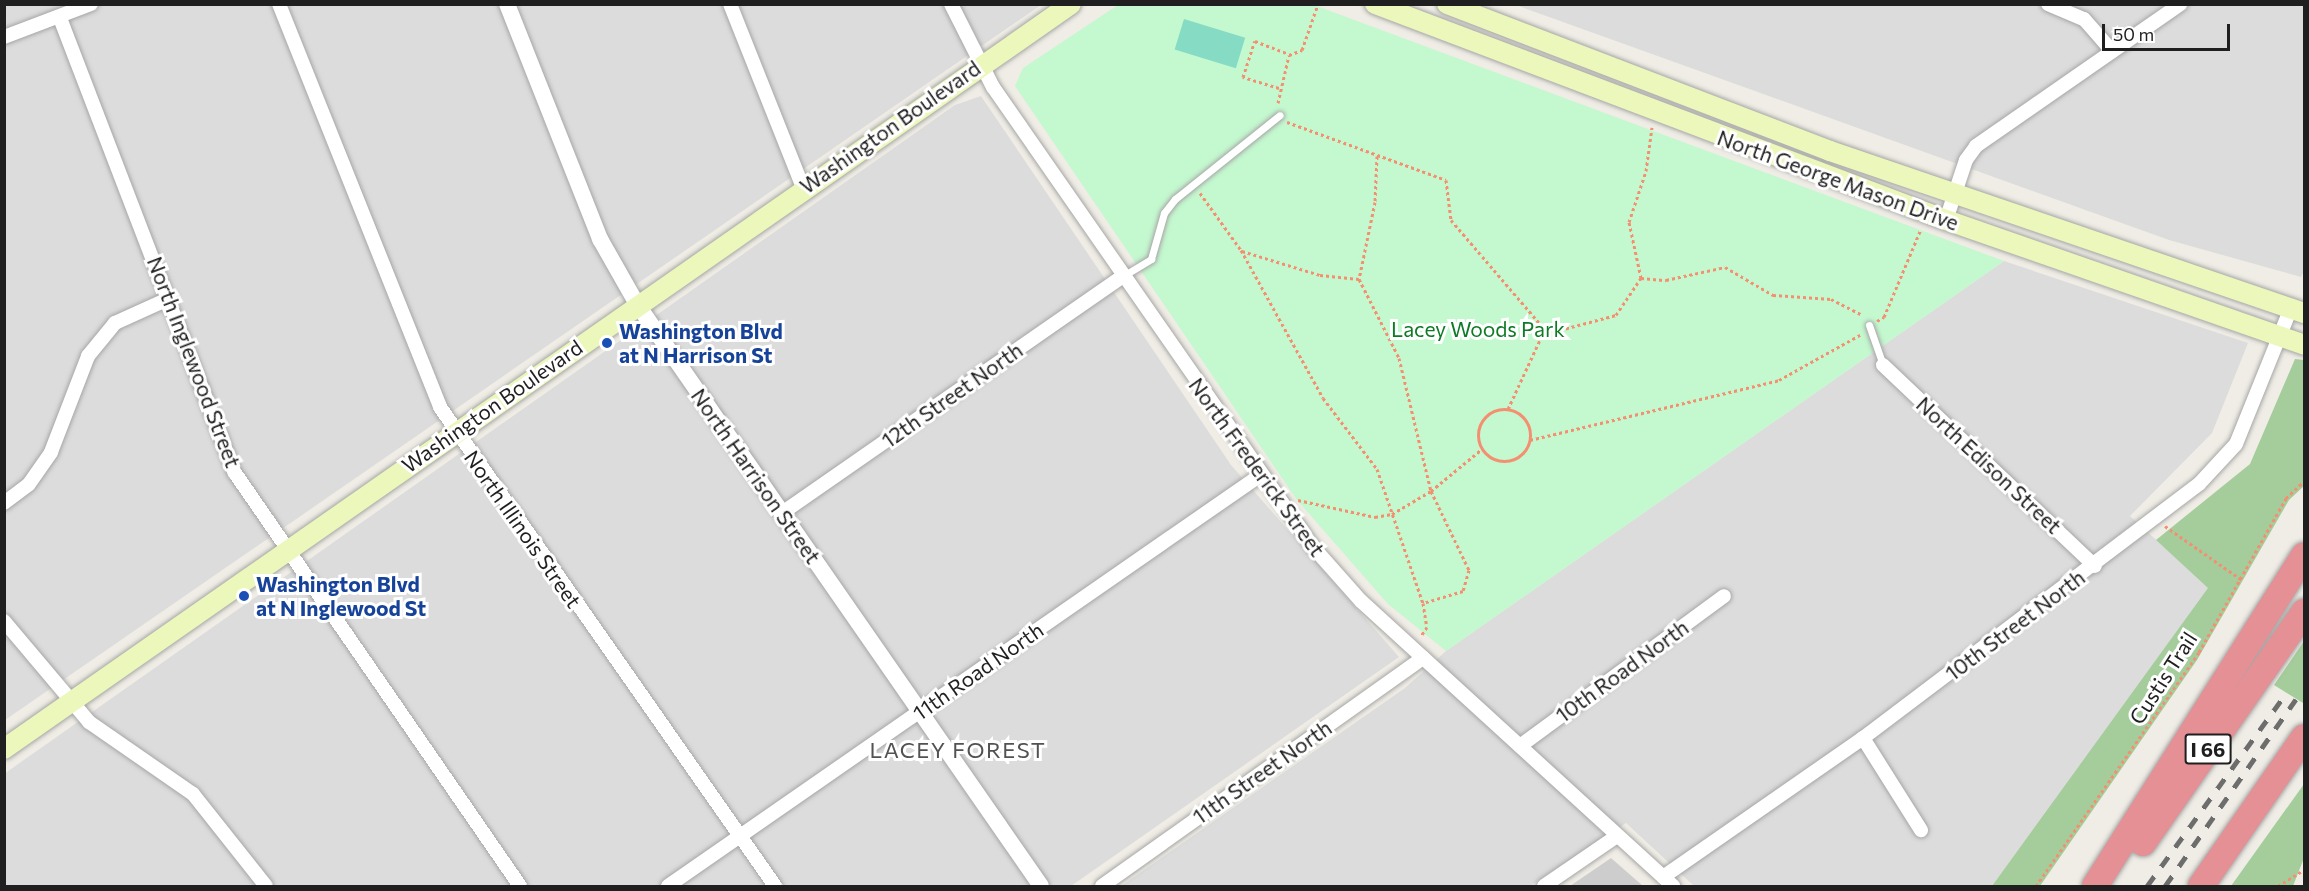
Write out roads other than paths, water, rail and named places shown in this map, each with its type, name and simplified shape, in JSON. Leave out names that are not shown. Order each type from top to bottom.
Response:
[{"type":"highway","points":[[2095,886],[2304,555]]},
{"type":"highway","name":"I 66","points":[[2112,886],[2304,612]]},
{"type":"highway","points":[[2201,886],[2297,753],[2304,738]]},
{"type":"main road","name":"Washington Boulevard","points":[[4,749],[289,551],[455,431],[804,187],[1071,4]]},
{"type":"main road","name":"North George Mason Drive","points":[[1375,4],[1946,220],[2304,345]]},
{"type":"main road","name":"North George Mason Drive","points":[[1447,4],[1955,195],[2298,310]]},
{"type":"street","points":[[4,37],[60,18],[91,4]]},
{"type":"street","name":"North Illinois Street","points":[[279,4],[430,389],[455,431],[775,886]]},
{"type":"street","name":"North Harrison Street","points":[[507,4],[600,239],[637,304],[918,712],[1041,886]]},
{"type":"street","points":[[730,4],[804,187]]},
{"type":"street","name":"North Frederick Street","points":[[951,4],[979,66],[1279,504],[1361,601],[1668,882]]},
{"type":"street","points":[[2048,4],[2084,19],[2112,51]]},
{"type":"street","points":[[1946,220],[1976,146],[2180,4]]},
{"type":"street","name":"North Inglewood Street","points":[[60,18],[170,298],[235,473],[520,886]]},
{"type":"street","name":"12th Street North","points":[[782,513],[1123,276]]},
{"type":"street","points":[[4,503],[28,484],[51,452],[95,348],[115,323],[170,298]]},
{"type":"street","name":"10th Street North","points":[[1668,882],[2095,566],[2155,519],[2236,444],[2281,336],[2298,310]]},
{"type":"street","name":"North Edison Street","points":[[1883,365],[2095,566]]},
{"type":"street","name":"11th Road North","points":[[668,886],[1259,476]]},
{"type":"street","name":"10th Road North","points":[[1520,746],[1724,596]]},
{"type":"street","points":[[4,621],[70,703],[193,794],[266,886]]},
{"type":"street","name":"11th Street North","points":[[1102,886],[1423,658]]},
{"type":"street","points":[[1863,738],[1921,830]]},
{"type":"street","points":[[1544,886],[1617,836]]},
{"type":"lane","points":[[1123,276],[1151,259],[1164,213],[1191,182],[1280,115]]},
{"type":"lane","points":[[1869,325],[1883,365]]},
{"type":"railway","points":[[2147,886],[2286,693]]},
{"type":"railway","points":[[2165,886],[2296,699]]},
{"type":"place","name":"Washington Blvd at N Harrison St","points":[[607,343]]},
{"type":"place","name":"Washington Blvd at N Inglewood St","points":[[244,596]]},
{"type":"district","name":"LACEY FOREST","points":[[958,750]]},
{"type":"park label","name":"Lacey Woods Park","points":[[1478,329]]}]
